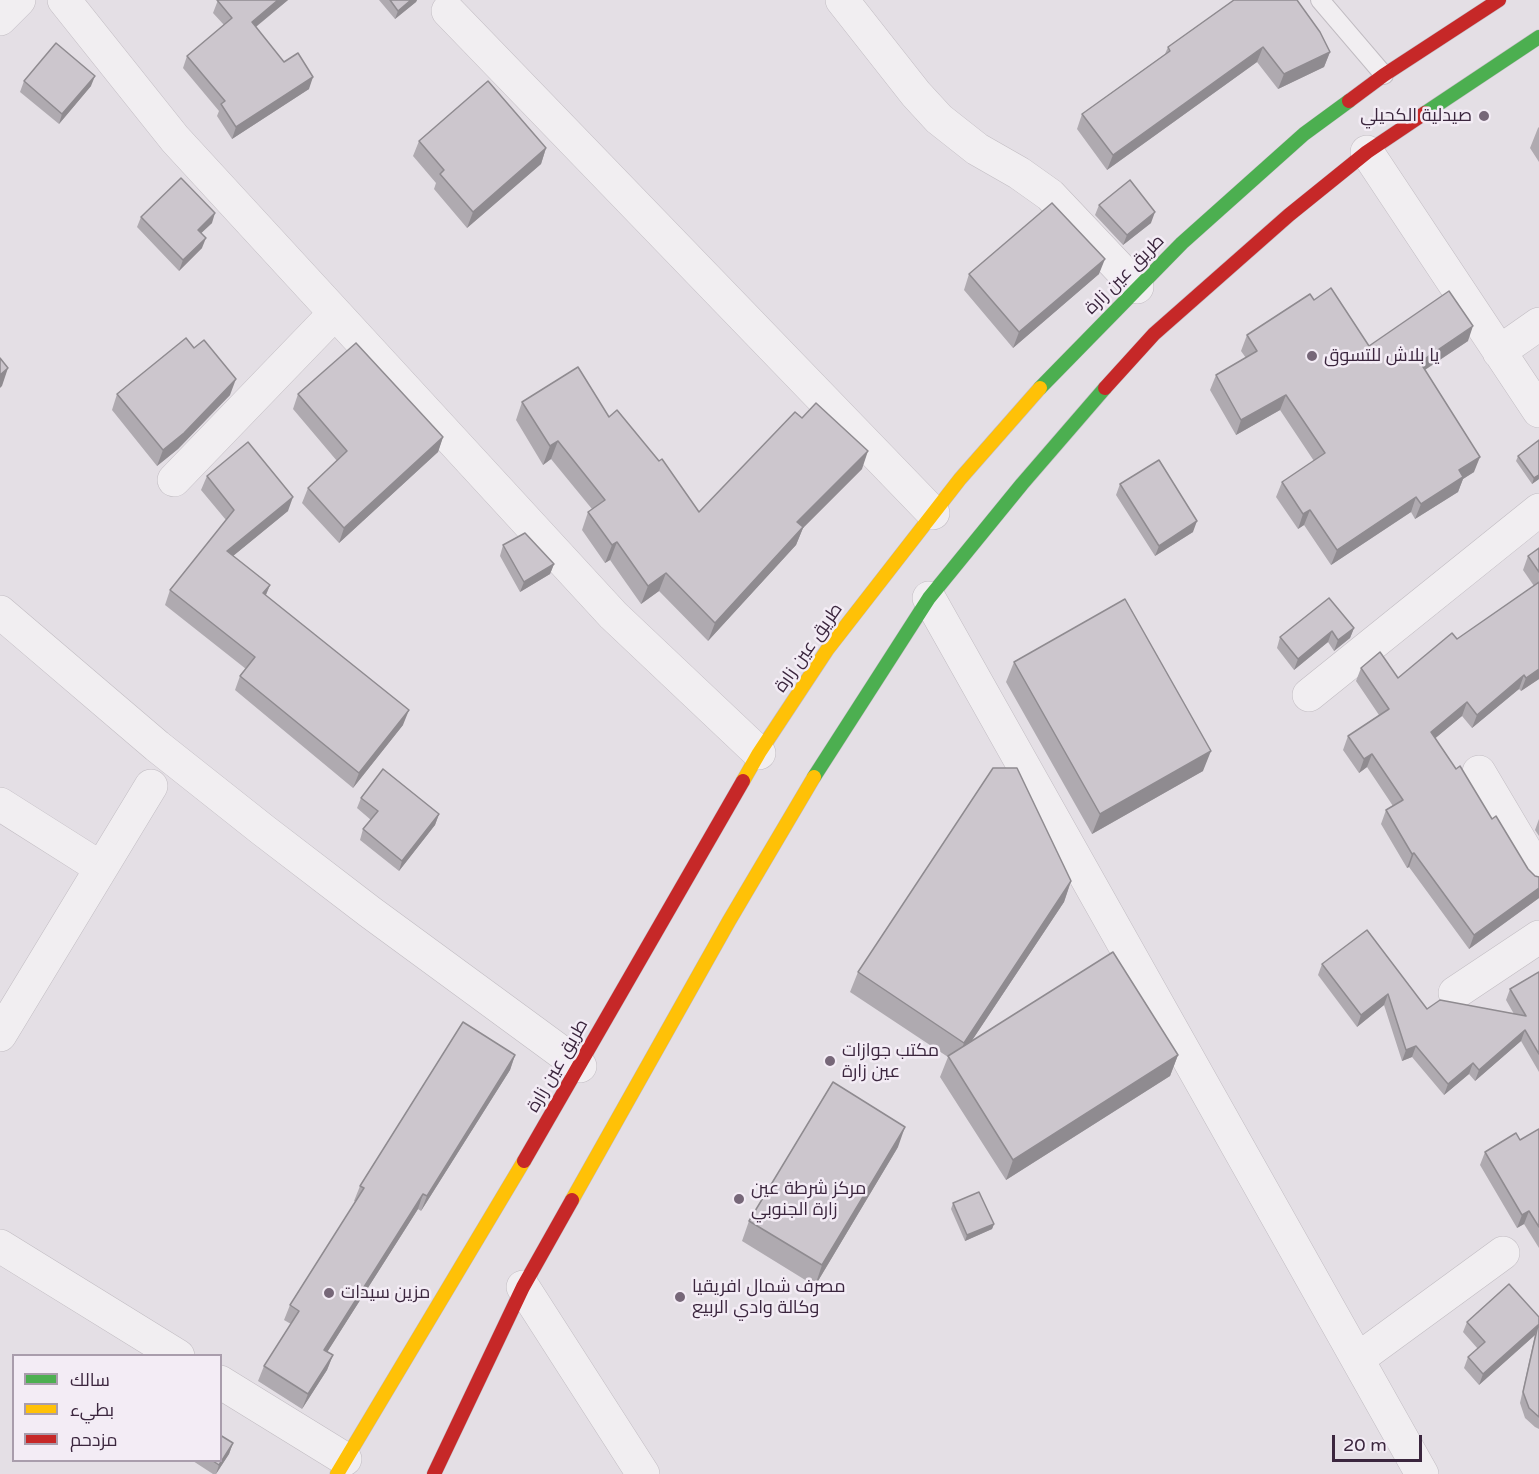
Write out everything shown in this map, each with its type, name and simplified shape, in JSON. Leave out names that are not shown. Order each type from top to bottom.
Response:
[{"type":"main road","name":"طريق عين زارة","points":[[341,1466],[580,1066],[759,753],[826,650],[933,513],[1016,415],[1137,287],[1233,197],[1304,134],[1384,75],[1499,0]]},
{"type":"main road","points":[[434,1474],[524,1287],[729,921],[824,760],[929,598],[1029,475],[1154,334],[1289,214],[1367,152],[1539,37]]},
{"type":"street","points":[[0,19],[19,0]]},
{"type":"street","points":[[64,0],[175,139],[613,615],[759,753]]},
{"type":"street","points":[[842,0],[908,85],[939,119],[977,149],[1036,184],[1050,195],[1137,287]]},
{"type":"street","points":[[448,11],[933,513]]},
{"type":"street","points":[[1367,152],[1539,411]]},
{"type":"street","points":[[174,480],[335,313]]},
{"type":"street","points":[[1499,352],[1539,324]]},
{"type":"street","points":[[1309,695],[1539,510]]},
{"type":"street","points":[[929,598],[1422,1474]]},
{"type":"street","points":[[0,612],[149,738],[263,830],[370,912],[580,1066]]},
{"type":"street","points":[[1479,772],[1539,873]]},
{"type":"street","points":[[0,1035],[151,786]]},
{"type":"street","points":[[0,804],[101,868]]},
{"type":"street","points":[[1455,993],[1539,937]]},
{"type":"street","points":[[0,1246],[175,1354]]},
{"type":"street","points":[[1358,1359],[1503,1253]]},
{"type":"street","points":[[524,1287],[643,1474]]},
{"type":"street","points":[[222,1383],[341,1466]]},
{"type":"lane","points":[[1320,0],[1384,75]]},
{"type":"building","points":[[217,0],[278,0],[252,22],[284,62],[298,53],[313,77],[236,127],[221,104],[225,101],[187,56],[232,18]]},
{"type":"building","points":[[390,0],[411,0],[398,11]]},
{"type":"building","points":[[1234,0],[1297,0],[1320,32],[1330,52],[1284,74],[1263,47],[1113,155],[1082,114],[1170,51],[1168,47]]},
{"type":"building","points":[[56,43],[95,76],[62,114],[24,81]]},
{"type":"building","points":[[488,81],[546,148],[473,212],[440,174],[444,170],[419,141]]},
{"type":"building","points":[[181,178],[215,213],[198,230],[206,238],[183,260],[141,217]]},
{"type":"building","points":[[1130,180],[1155,212],[1127,235],[1099,205]]},
{"type":"building","points":[[1052,203],[1105,259],[1019,332],[969,274]]},
{"type":"building","points":[[1331,288],[1369,346],[1449,291],[1473,326],[1420,362],[1480,457],[1459,470],[1463,477],[1421,504],[1416,497],[1337,550],[1310,510],[1303,514],[1282,482],[1325,453],[1286,395],[1241,420],[1216,375],[1257,351],[1247,335],[1310,294],[1314,300]]},
{"type":"building","points":[[186,338],[194,348],[204,340],[236,379],[184,433],[163,450],[117,394]]},
{"type":"building","points":[[356,343],[443,437],[344,528],[308,488],[347,451],[298,394]]},
{"type":"building","points":[[0,358],[8,368],[0,375]]},
{"type":"building","points":[[578,367],[609,417],[617,410],[659,461],[662,459],[699,512],[795,412],[802,418],[816,403],[868,451],[797,522],[803,527],[715,623],[666,573],[648,586],[617,542],[612,545],[588,512],[605,500],[558,441],[550,446],[522,402]]},
{"type":"building","points":[[1539,440],[1539,475],[1534,478],[1518,456]]},
{"type":"building","points":[[248,442],[293,497],[227,551],[270,585],[263,593],[409,710],[359,773],[240,676],[255,657],[170,590],[234,510],[207,476]]},
{"type":"building","points":[[1159,460],[1197,521],[1159,546],[1120,484]]},
{"type":"building","points":[[525,533],[554,564],[524,582],[503,545]]},
{"type":"building","points":[[1539,548],[1539,572],[1528,556]]},
{"type":"building","points":[[1539,582],[1539,669],[1526,678],[1524,675],[1477,715],[1467,702],[1431,732],[1456,769],[1460,766],[1492,819],[1496,816],[1528,869],[1539,877],[1539,888],[1474,935],[1414,853],[1412,854],[1386,810],[1403,800],[1372,754],[1364,759],[1348,736],[1389,709],[1361,668],[1380,652],[1398,678],[1452,633],[1457,639]]},
{"type":"building","points":[[1329,598],[1354,628],[1338,640],[1332,631],[1298,659],[1280,637]]},
{"type":"building","points":[[1125,599],[1211,751],[1100,814],[1014,662]]},
{"type":"building","points":[[993,768],[1017,768],[1071,881],[964,1043],[858,972]]},
{"type":"building","points":[[383,769],[439,814],[402,861],[363,829],[378,811],[361,798]]},
{"type":"building","points":[[1367,930],[1427,1009],[1440,1000],[1526,1016],[1510,989],[1539,972],[1539,1054],[1525,1030],[1479,1070],[1473,1063],[1448,1084],[1416,1046],[1406,1050],[1388,994],[1361,1015],[1322,964]]},
{"type":"building","points":[[1113,952],[1178,1055],[1013,1160],[948,1056]]},
{"type":"building","points":[[463,1022],[515,1055],[427,1196],[423,1194],[324,1350],[333,1355],[308,1394],[264,1366],[299,1311],[290,1305],[364,1188],[360,1186]]},
{"type":"building","points":[[833,1082],[905,1127],[822,1265],[749,1221]]},
{"type":"building","points":[[1539,1129],[1539,1227],[1529,1211],[1522,1215],[1485,1152],[1516,1133],[1520,1140]]},
{"type":"building","points":[[979,1192],[994,1224],[967,1235],[953,1203]]},
{"type":"building","points":[[1509,1284],[1539,1317],[1539,1417],[1529,1408],[1523,1392],[1538,1325],[1483,1374],[1468,1357],[1485,1342],[1467,1322]]},
{"type":"building","points":[[222,1436],[233,1443],[222,1460]]},
{"type":"traffic: fast","points":[[1425,113],[1539,37]]},
{"type":"traffic: fast","points":[[1040,388],[1182,243],[1304,134],[1349,101]]},
{"type":"traffic: fast","points":[[814,777],[929,598],[1022,484],[1105,388]]},
{"type":"traffic: slow","points":[[743,781],[827,650],[960,479],[1040,388]]},
{"type":"traffic: slow","points":[[572,1200],[729,921],[814,777]]},
{"type":"traffic: slow","points":[[337,1474],[524,1161]]},
{"type":"traffic: jam","points":[[1349,101],[1384,75],[1499,0]]},
{"type":"traffic: jam","points":[[1105,388],[1154,334],[1289,215],[1367,152],[1425,113]]},
{"type":"traffic: jam","points":[[524,1161],[743,781]]},
{"type":"traffic: jam","points":[[434,1474],[523,1287],[572,1200]]},
{"type":"place","name":"صيدلية الكحيلي","points":[[1484,116]]},
{"type":"place","name":"يا بلاش للتسوق","points":[[1312,356]]},
{"type":"place","name":"مكتب جوازات عين زارة","points":[[830,1061]]},
{"type":"place","name":"مركز شرطة عين زارة الجنوبي","points":[[739,1199]]},
{"type":"place","name":"مزين سيدات","points":[[329,1293]]},
{"type":"place","name":"مصرف شمال افريقيا وكالة وادي الربيع","points":[[680,1297]]}]
